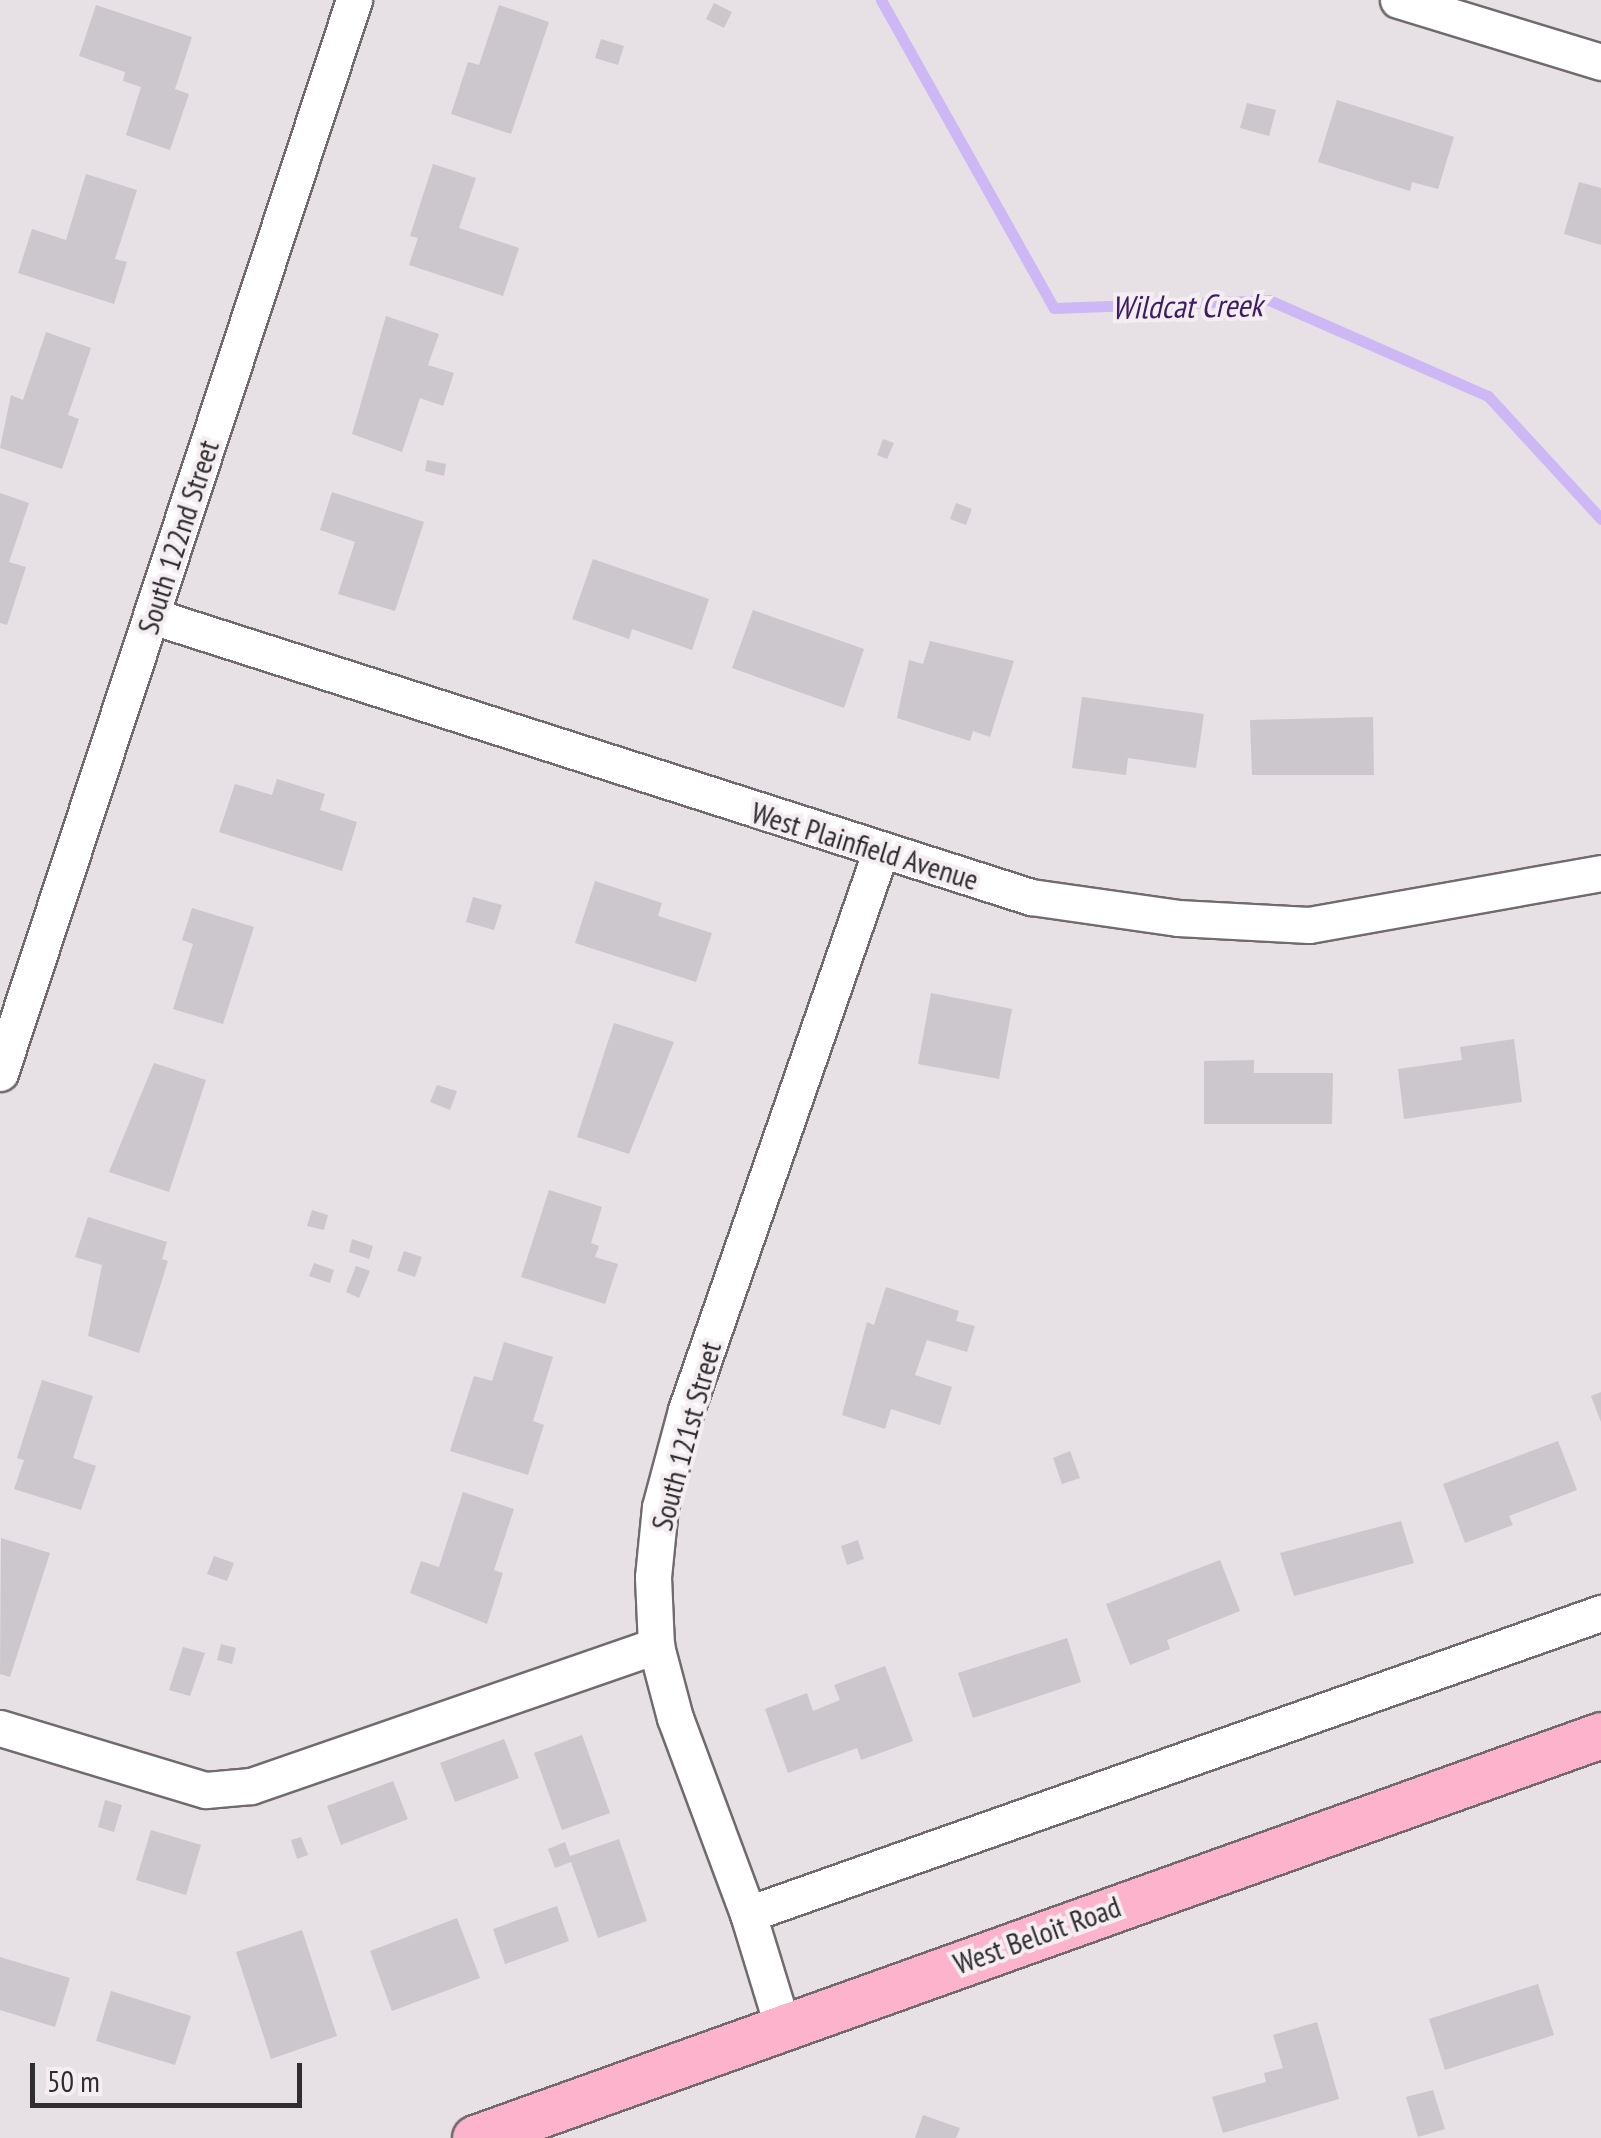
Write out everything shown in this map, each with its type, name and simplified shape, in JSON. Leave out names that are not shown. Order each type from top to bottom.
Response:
[{"type":"main road","name":"West Beloit Road","points":[[475,2138],[1601,1735]]},
{"type":"street","name":"South 122nd Street","points":[[0,1073],[354,0]]},
{"type":"street","points":[[1398,0],[1599,54]]},
{"type":"street","name":"West Plainfield Avenue","points":[[152,616],[880,853],[1032,897],[1178,918],[1309,924],[1601,873]]},
{"type":"street","name":"South 121st Street","points":[[782,2025],[748,1914],[675,1718],[656,1646],[660,1508],[686,1410],[880,853]]},
{"type":"street","points":[[748,1914],[1601,1613]]},
{"type":"street","points":[[0,1728],[206,1790],[250,1786],[656,1646]]},
{"type":"building","points":[[714,3],[732,12],[724,28],[706,19]]},
{"type":"building","points":[[96,5],[192,37],[175,89],[189,94],[170,150],[126,135],[141,87],[123,81],[125,72],[79,56]]},
{"type":"building","points":[[499,5],[549,22],[511,134],[451,114],[468,62],[479,65]]},
{"type":"building","points":[[601,39],[624,46],[618,65],[595,58]]},
{"type":"building","points":[[1337,100],[1454,137],[1438,189],[1412,182],[1410,191],[1318,162]]},
{"type":"building","points":[[1247,103],[1276,110],[1269,136],[1240,128]]},
{"type":"building","points":[[433,164],[476,178],[459,228],[519,248],[503,296],[409,265],[418,238],[410,236]]},
{"type":"building","points":[[86,174],[137,190],[115,259],[127,262],[114,304],[18,273],[32,229],[66,240]]},
{"type":"building","points":[[1579,182],[1601,188],[1601,245],[1564,234]]},
{"type":"building","points":[[386,316],[439,334],[428,365],[454,373],[443,406],[420,398],[402,452],[352,434]]},
{"type":"building","points":[[46,332],[91,348],[68,415],[79,419],[62,469],[0,448],[11,395],[23,400]]},
{"type":"building","points":[[883,439],[894,443],[887,459],[877,455]]},
{"type":"building","points":[[427,460],[446,464],[444,476],[425,471]]},
{"type":"building","points":[[332,492],[424,522],[395,611],[338,594],[355,542],[320,530]]},
{"type":"building","points":[[0,493],[29,503],[9,562],[26,567],[7,625],[0,623]]},
{"type":"building","points":[[956,503],[972,509],[966,525],[950,519]]},
{"type":"building","points":[[593,559],[709,599],[692,650],[632,629],[629,639],[572,619]]},
{"type":"building","points":[[753,610],[864,649],[844,708],[732,668]]},
{"type":"building","points":[[930,641],[1014,661],[990,737],[973,731],[970,741],[897,718],[909,660],[923,664]]},
{"type":"building","points":[[1082,697],[1204,714],[1196,768],[1128,758],[1126,775],[1072,768]]},
{"type":"building","points":[[1373,717],[1374,775],[1252,775],[1250,720]]},
{"type":"building","points":[[277,779],[325,794],[320,810],[357,822],[342,871],[219,832],[235,784],[272,795]]},
{"type":"building","points":[[595,881],[662,903],[658,916],[712,933],[696,982],[575,943]]},
{"type":"building","points":[[473,897],[502,905],[494,930],[466,922]]},
{"type":"building","points":[[192,908],[254,927],[223,1024],[173,1009],[193,944],[182,940]]},
{"type":"building","points":[[931,993],[1012,1009],[999,1079],[918,1064]]},
{"type":"building","points":[[614,1023],[674,1042],[629,1154],[577,1137]]},
{"type":"building","points":[[1514,1039],[1522,1102],[1404,1119],[1398,1069],[1462,1060],[1460,1047]]},
{"type":"building","points":[[1254,1060],[1254,1073],[1333,1073],[1332,1124],[1204,1124],[1204,1061]]},
{"type":"building","points":[[154,1063],[206,1080],[169,1192],[109,1172]]},
{"type":"building","points":[[437,1085],[457,1091],[450,1110],[430,1102]]},
{"type":"building","points":[[549,1190],[602,1207],[591,1243],[599,1246],[595,1257],[618,1264],[605,1304],[521,1277]]},
{"type":"building","points":[[312,1210],[328,1215],[324,1230],[307,1226]]},
{"type":"building","points":[[88,1217],[167,1242],[162,1259],[168,1261],[139,1353],[88,1336],[102,1265],[75,1257]]},
{"type":"building","points":[[352,1239],[373,1246],[369,1259],[349,1252]]},
{"type":"building","points":[[404,1251],[422,1257],[415,1277],[397,1271]]},
{"type":"building","points":[[314,1263],[334,1270],[330,1283],[309,1276]]},
{"type":"building","points":[[356,1266],[370,1271],[359,1298],[346,1292]]},
{"type":"building","points":[[886,1287],[959,1311],[956,1321],[975,1326],[967,1352],[927,1340],[915,1375],[952,1387],[940,1425],[891,1409],[885,1429],[842,1415],[867,1322],[874,1325]]},
{"type":"building","points":[[504,1342],[553,1357],[533,1421],[544,1425],[528,1475],[450,1451],[474,1376],[492,1381]]},
{"type":"building","points":[[42,1380],[93,1396],[73,1458],[96,1466],[81,1510],[14,1489],[24,1460],[17,1458]]},
{"type":"building","points":[[1601,1392],[1601,1422],[1591,1396]]},
{"type":"building","points":[[1558,1441],[1577,1490],[1509,1516],[1513,1525],[1465,1543],[1443,1484]]},
{"type":"building","points":[[1070,1451],[1080,1478],[1062,1484],[1053,1458]]},
{"type":"building","points":[[463,1492],[514,1509],[494,1570],[503,1573],[487,1624],[410,1593],[421,1561],[439,1567]]},
{"type":"building","points":[[1401,1521],[1414,1563],[1294,1596],[1280,1553]]},
{"type":"building","points":[[1,1538],[50,1553],[10,1677],[0,1674]]},
{"type":"building","points":[[858,1540],[864,1559],[847,1565],[841,1546]]},
{"type":"building","points":[[214,1556],[234,1563],[227,1581],[207,1574]]},
{"type":"building","points":[[1220,1560],[1240,1611],[1167,1640],[1170,1649],[1130,1665],[1106,1604]]},
{"type":"building","points":[[1067,1638],[1081,1682],[973,1718],[958,1673]]},
{"type":"building","points":[[221,1644],[236,1648],[232,1664],[217,1660]]},
{"type":"building","points":[[183,1647],[205,1653],[190,1696],[169,1690]]},
{"type":"building","points":[[885,1666],[913,1741],[861,1760],[857,1748],[788,1773],[765,1709],[807,1693],[813,1711],[840,1700],[834,1685]]},
{"type":"building","points":[[582,1735],[610,1813],[562,1830],[534,1753]]},
{"type":"building","points":[[504,1739],[519,1778],[455,1802],[440,1763]]},
{"type":"building","points":[[393,1781],[408,1819],[341,1845],[327,1806]]},
{"type":"building","points":[[105,1800],[122,1805],[114,1832],[98,1827]]},
{"type":"building","points":[[151,1830],[201,1845],[186,1895],[136,1880]]},
{"type":"building","points":[[301,1837],[308,1855],[297,1859],[291,1840]]},
{"type":"building","points":[[619,1839],[647,1921],[598,1938],[571,1862],[555,1868],[548,1849],[565,1842],[570,1856]]},
{"type":"building","points":[[557,1906],[569,1941],[505,1964],[493,1929]]},
{"type":"building","points":[[457,1918],[480,1978],[392,2011],[370,1951]]},
{"type":"building","points":[[302,1930],[337,2036],[271,2059],[236,1952]]},
{"type":"building","points":[[0,1957],[70,1978],[55,2027],[0,2010]]},
{"type":"building","points":[[1538,1984],[1554,2035],[1445,2070],[1429,2019]]},
{"type":"building","points":[[111,1991],[191,2016],[175,2065],[96,2041]]},
{"type":"building","points":[[1317,2022],[1339,2099],[1223,2133],[1212,2097],[1266,2082],[1264,2073],[1283,2068],[1273,2035]]},
{"type":"building","points":[[1433,2090],[1445,2129],[1418,2137],[1406,2097]]},
{"type":"building","points":[[923,2115],[960,2128],[956,2138],[915,2138]]},
{"type":"waterway","name":"Wildcat Creek","points":[[881,0],[1054,308],[1269,300],[1488,396],[1601,519]]}]
